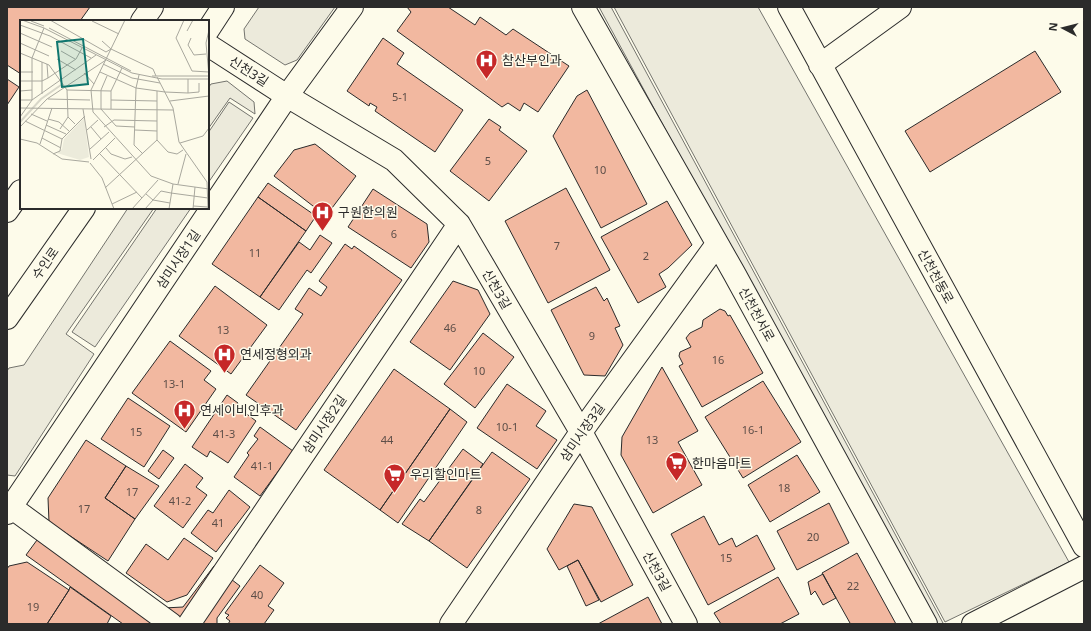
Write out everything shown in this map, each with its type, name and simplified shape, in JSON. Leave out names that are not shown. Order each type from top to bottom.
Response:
[{"type":"street","points":[[143,20],[152,7]]},
{"type":"street","points":[[209,28],[223,7]]},
{"type":"street","name":"삼미시장1길","points":[[9,510],[287,96],[352,7]]},
{"type":"street","name":"신천천서로","points":[[583,7],[718,244],[926,624]]},
{"type":"street","name":"신천천동로","points":[[789,7],[1084,546]]},
{"type":"street","points":[[820,65],[900,7]]},
{"type":"street","name":"신천3길","points":[[209,46],[287,96],[394,160],[459,224],[581,432],[686,624]]},
{"type":"street","points":[[7,211],[20,192]]},
{"type":"street","name":"수인로","points":[[7,318],[83,209]]},
{"type":"street","name":"삼미시장2길","points":[[189,624],[459,224]]},
{"type":"street","name":"삼미시장3길","points":[[451,624],[581,432],[718,244]]},
{"type":"street","points":[[9,510],[43,530],[172,624]]},
{"type":"street","points":[[973,624],[1075,571]]},
{"type":"shaded area","points":[[259,7],[335,7],[297,60],[285,65],[245,39],[244,29]]},
{"type":"shaded area","points":[[599,7],[611,7],[943,623],[934,624]]},
{"type":"shaded area","points":[[614,7],[758,7],[1069,562],[945,622]]},
{"type":"shaded area","points":[[227,81],[254,102],[255,114],[230,98],[209,128],[209,87],[211,84]]},
{"type":"shaded area","points":[[229,102],[253,118],[209,182],[209,132]]},
{"type":"shaded area","points":[[127,209],[153,209],[66,334],[94,354],[15,476],[7,475],[7,371],[9,368],[24,365]]},
{"type":"shaded area","points":[[156,209],[190,209],[95,347],[72,332]]},
{"type":"building","points":[[7,7],[90,7],[81,20],[20,20],[20,73],[7,65]]},
{"type":"building","points":[[407,7],[448,7],[475,25],[480,17],[506,35],[513,29],[569,66],[538,112],[524,103],[520,111],[508,103],[502,107],[397,31],[411,12]]},
{"type":"building","points":[[383,38],[404,53],[397,64],[463,110],[435,152],[375,111],[377,107],[370,103],[369,106],[347,91]]},
{"type":"building","points":[[1035,51],[1061,92],[930,172],[905,131]]},
{"type":"building","points":[[7,79],[19,87],[7,105]]},
{"type":"building","points":[[587,90],[647,204],[601,228],[553,136],[577,96]]},
{"type":"building","points":[[489,119],[501,127],[499,130],[527,151],[489,201],[450,171]]},
{"type":"building","points":[[315,144],[356,176],[326,216],[274,176],[294,150]]},
{"type":"building","points":[[268,183],[316,216],[306,231],[258,197]]},
{"type":"building","points":[[566,188],[610,270],[548,303],[505,221]]},
{"type":"building","points":[[373,189],[427,224],[429,242],[411,268],[348,227]]},
{"type":"building","points":[[258,197],[306,231],[260,297],[212,264]]},
{"type":"building","points":[[667,201],[692,245],[668,268],[659,274],[666,287],[638,303],[601,237]]},
{"type":"building","points":[[320,235],[332,243],[311,273],[307,270],[279,310],[260,297],[299,242],[310,250]]},
{"type":"building","points":[[345,244],[352,249],[354,246],[402,280],[296,430],[246,395],[303,314],[295,309],[309,288],[321,296],[327,287],[319,281]]},
{"type":"building","points":[[453,281],[478,290],[490,314],[450,370],[410,342]]},
{"type":"building","points":[[215,286],[267,325],[231,374],[179,336]]},
{"type":"building","points":[[596,287],[604,301],[607,298],[620,326],[615,328],[623,345],[605,376],[584,375],[551,310]]},
{"type":"building","points":[[720,309],[725,311],[728,316],[730,315],[763,373],[702,407],[679,366],[683,364],[679,356],[680,352],[691,347],[686,338],[690,333],[702,327],[703,320]]},
{"type":"building","points":[[483,333],[514,357],[475,408],[444,384]]},
{"type":"building","points":[[170,341],[211,371],[204,380],[216,389],[186,432],[132,393]]},
{"type":"building","points":[[662,367],[698,431],[678,442],[702,485],[653,513],[621,455],[622,437]]},
{"type":"building","points":[[394,369],[450,409],[380,510],[324,470]]},
{"type":"building","points":[[763,381],[801,442],[743,478],[705,417]]},
{"type":"building","points":[[507,384],[546,411],[536,426],[557,440],[537,469],[477,428]]},
{"type":"building","points":[[227,395],[238,403],[236,406],[256,421],[228,463],[210,451],[207,457],[192,447]]},
{"type":"building","points":[[128,398],[170,426],[144,467],[101,439]]},
{"type":"building","points":[[450,409],[467,422],[398,523],[380,510]]},
{"type":"building","points":[[260,427],[293,451],[260,496],[234,477],[249,455],[247,453],[258,439],[254,436]]},
{"type":"building","points":[[86,440],[126,466],[105,498],[135,519],[108,561],[49,522],[48,498]]},
{"type":"building","points":[[463,449],[483,464],[429,541],[402,524],[420,499],[424,502]]},
{"type":"building","points":[[163,450],[174,458],[159,479],[148,471]]},
{"type":"building","points":[[492,452],[530,479],[467,568],[429,541]]},
{"type":"building","points":[[797,455],[820,492],[770,522],[748,485]]},
{"type":"building","points":[[185,464],[203,478],[196,487],[207,495],[183,528],[154,506]]},
{"type":"building","points":[[126,466],[159,486],[135,519],[105,498]]},
{"type":"building","points":[[229,490],[250,507],[216,552],[191,533],[208,510],[213,513]]},
{"type":"building","points":[[829,503],[849,543],[797,570],[777,531]]},
{"type":"building","points":[[574,504],[592,507],[633,585],[601,602],[578,560],[559,570],[547,549]]},
{"type":"building","points":[[704,516],[719,545],[732,538],[736,547],[757,535],[775,569],[708,605],[671,534]]},
{"type":"building","points":[[48,525],[164,608],[183,607],[214,566],[240,586],[217,618],[217,624],[123,624],[26,555]]},
{"type":"building","points":[[184,538],[213,558],[187,595],[167,602],[126,573],[146,544],[168,560]]},
{"type":"building","points":[[857,553],[896,624],[848,624],[850,623],[822,573]]},
{"type":"building","points":[[578,560],[599,600],[586,606],[567,566]]},
{"type":"building","points":[[27,562],[69,590],[47,624],[7,624],[7,569],[9,566]]},
{"type":"building","points":[[260,565],[284,583],[268,606],[274,610],[264,624],[228,624],[230,621],[226,618],[229,615],[225,613]]},
{"type":"building","points":[[823,574],[836,598],[823,605],[815,591],[811,595],[808,582]]},
{"type":"building","points":[[778,577],[799,614],[780,624],[721,624],[714,613]]},
{"type":"building","points":[[70,587],[111,616],[107,624],[47,624]]},
{"type":"building","points":[[648,597],[662,624],[598,624]]},
{"type":"place","name":"참산부인과","points":[[487,80]]},
{"type":"place","name":"구원한의원","points":[[322,232]]},
{"type":"place","name":"연세정형외과","points":[[224,374]]},
{"type":"place","name":"연세이비인후과","points":[[185,430]]},
{"type":"place","name":"한마음마트","points":[[677,482]]},
{"type":"place","name":"우리할인마트","points":[[395,494]]}]
